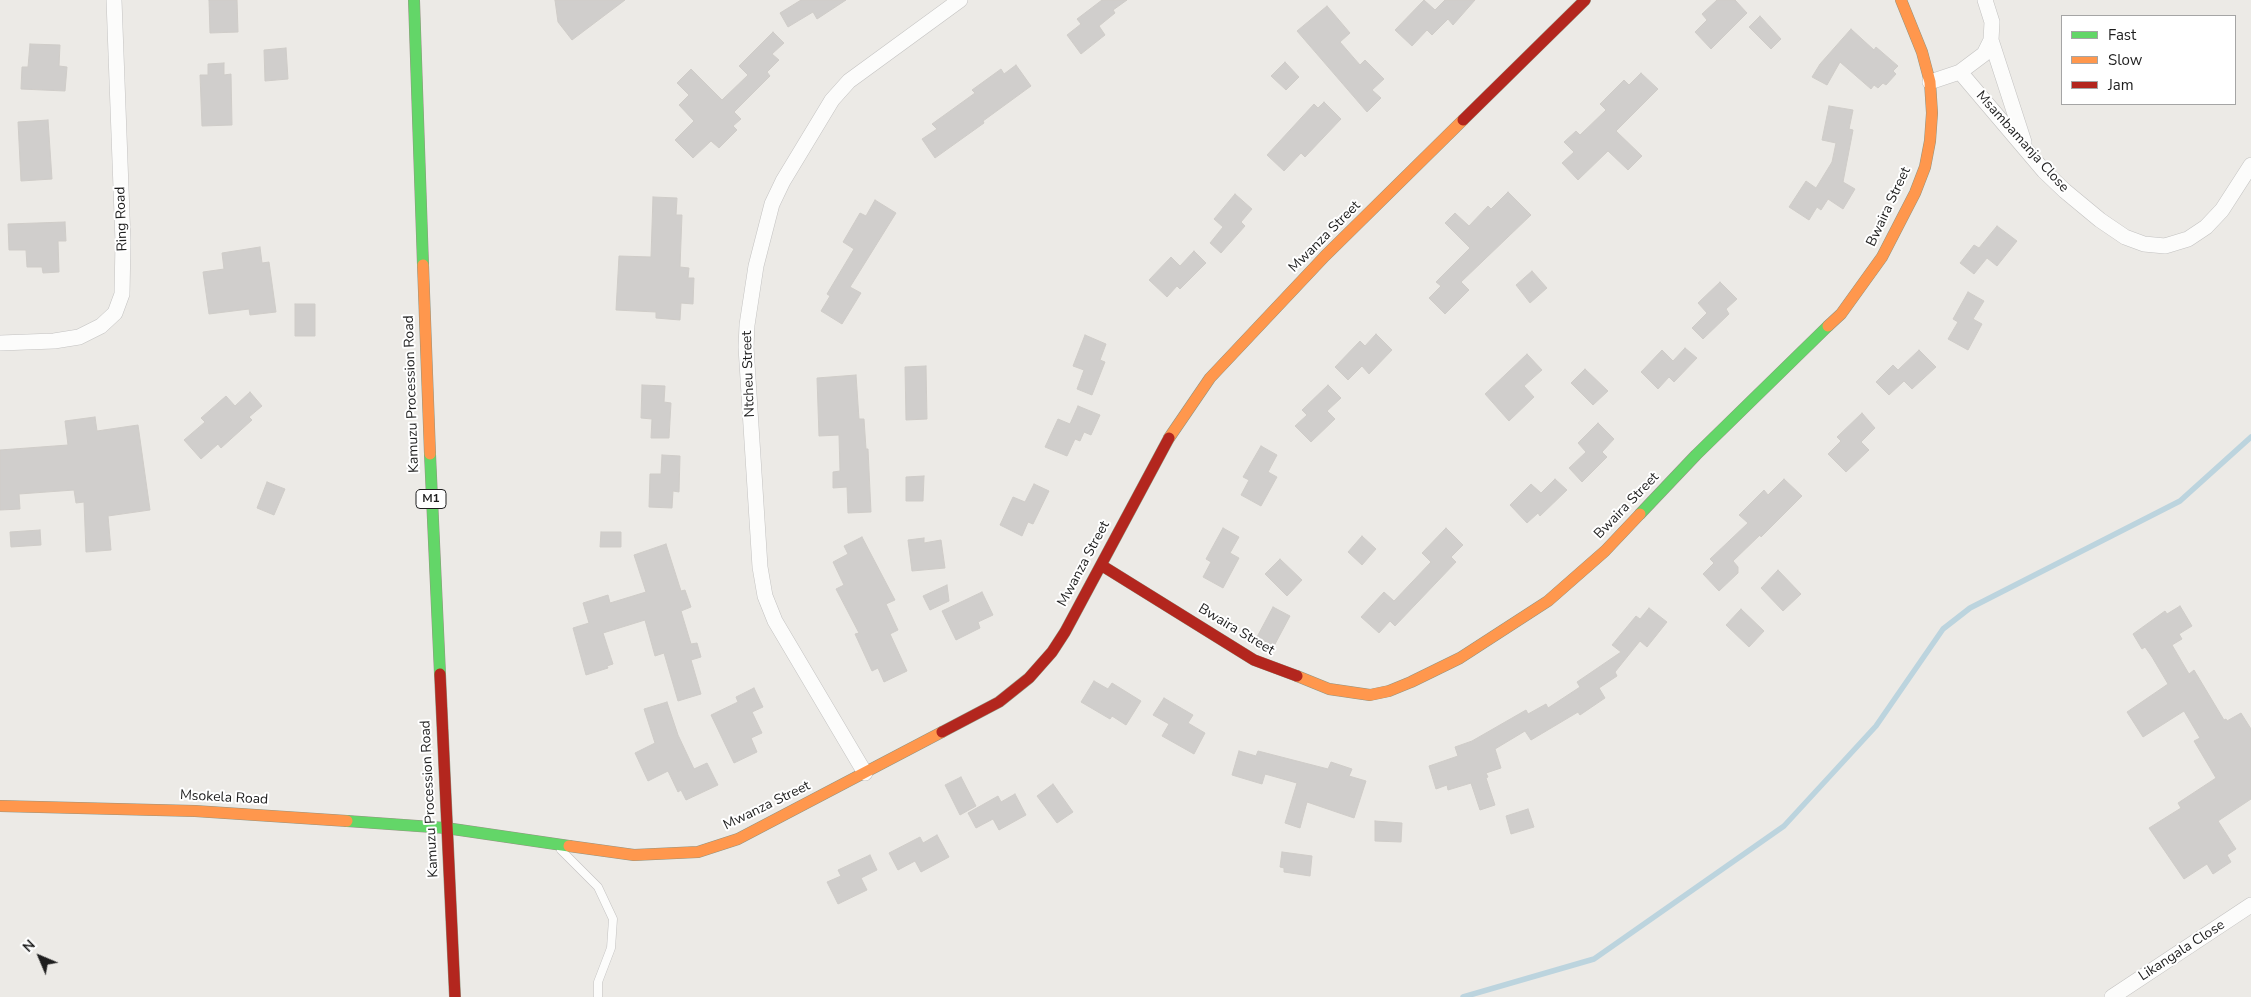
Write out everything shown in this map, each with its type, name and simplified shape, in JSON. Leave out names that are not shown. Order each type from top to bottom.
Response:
[{"type":"main road","name":"Kamuzu Procession Road","points":[[414,0],[428,417],[455,997]]},
{"type":"main road","name":"Mwanza Street","points":[[446,828],[634,855],[698,852],[738,839],[866,774],[999,702],[1015,691],[1041,666],[1052,652],[1166,443],[1210,378],[1326,256],[1585,0]]},
{"type":"main road","name":"Bwaira Street","points":[[1101,564],[1254,660],[1329,689],[1370,696],[1389,691],[1460,658],[1548,601],[1578,577],[1696,455],[1841,314],[1882,257],[1915,193],[1930,141],[1932,114],[1930,82],[1922,52],[1900,0]]},
{"type":"main road","name":"Msokela Road","points":[[0,806],[195,811],[446,828]]},
{"type":"street","name":"Ring Road","points":[[0,343],[54,341],[79,337],[101,326],[115,313],[122,294],[123,242],[114,0]]},
{"type":"street","name":"Ntcheu Street","points":[[866,774],[775,621],[765,596],[760,567],[747,357],[747,325],[756,266],[772,204],[783,181],[832,100],[849,81],[960,0]]},
{"type":"street","points":[[1985,0],[1992,22],[1991,40],[2026,148]]},
{"type":"street","points":[[1930,82],[1960,72],[1984,54],[1991,40]]},
{"type":"street","name":"Msambamanja Close","points":[[1960,72],[2065,191],[2100,220],[2125,237],[2165,246],[2188,239],[2206,227],[2222,210],[2251,165]]},
{"type":"street","name":"Likangala Close","points":[[2116,996],[2251,905]]},
{"type":"lane","points":[[556,845],[598,887],[613,919],[611,948],[598,982],[598,997]]},
{"type":"building","points":[[209,0],[237,0],[238,32],[210,33]]},
{"type":"building","points":[[555,0],[625,0],[572,40],[558,22]]},
{"type":"building","points":[[801,0],[846,0],[817,19],[813,12],[788,27],[780,13]]},
{"type":"building","points":[[1102,0],[1127,0],[1113,10],[1115,13],[1099,26],[1105,35],[1081,54],[1067,35],[1081,24],[1077,19]]},
{"type":"building","points":[[1424,0],[1435,10],[1445,0],[1475,0],[1453,25],[1448,19],[1432,35],[1427,30],[1412,46],[1395,30]]},
{"type":"building","points":[[1717,0],[1735,0],[1747,13],[1711,49],[1695,32],[1707,20],[1702,14]]},
{"type":"building","points":[[1327,6],[1350,33],[1340,42],[1360,65],[1365,60],[1384,79],[1372,90],[1381,98],[1367,112],[1297,31]]},
{"type":"building","points":[[1760,16],[1781,39],[1771,49],[1749,27]]},
{"type":"building","points":[[1851,29],[1874,50],[1876,47],[1898,66],[1893,71],[1896,74],[1886,85],[1883,83],[1878,88],[1874,85],[1871,89],[1840,62],[1827,85],[1812,77],[1820,64]]},
{"type":"building","points":[[773,32],[784,43],[772,54],[779,60],[767,72],[770,76],[734,112],[741,119],[733,126],[737,130],[719,148],[711,141],[693,158],[675,140],[694,121],[679,105],[689,95],[677,83],[691,69],[722,100],[748,75],[739,66]]},
{"type":"building","points":[[30,44],[60,45],[59,66],[67,67],[65,91],[21,89],[22,67],[28,67]]},
{"type":"building","points":[[286,48],[288,79],[265,81],[264,50]]},
{"type":"building","points":[[1285,62],[1299,77],[1286,90],[1271,76]]},
{"type":"building","points":[[224,63],[224,75],[231,74],[232,125],[202,126],[200,75],[208,75],[208,64]]},
{"type":"building","points":[[1016,65],[1031,86],[935,158],[922,139],[937,129],[932,124],[975,93],[972,90],[1001,69],[1004,74]]},
{"type":"building","points":[[1641,73],[1658,89],[1616,131],[1642,156],[1628,170],[1608,151],[1578,180],[1562,163],[1574,152],[1564,142],[1576,131],[1580,135],[1606,110],[1600,104],[1624,80],[1629,85]]},
{"type":"building","points":[[1324,102],[1341,119],[1305,157],[1301,153],[1284,171],[1267,155],[1314,104],[1318,108]]},
{"type":"building","points":[[1829,106],[1853,110],[1849,129],[1853,130],[1843,182],[1855,189],[1843,209],[1828,199],[1821,210],[1817,207],[1809,220],[1789,207],[1806,181],[1816,188],[1832,162],[1836,143],[1822,140]]},
{"type":"building","points":[[48,120],[52,179],[21,181],[18,122]]},
{"type":"building","points":[[1508,192],[1531,215],[1461,282],[1469,290],[1445,314],[1429,298],[1441,286],[1436,282],[1470,248],[1445,223],[1455,213],[1469,226],[1488,206],[1491,209]]},
{"type":"building","points":[[1235,194],[1252,209],[1241,222],[1245,226],[1221,253],[1210,243],[1223,227],[1214,219]]},
{"type":"building","points":[[653,197],[677,198],[676,215],[682,215],[680,267],[689,268],[688,278],[694,278],[693,304],[681,303],[680,320],[656,318],[656,312],[616,310],[619,256],[651,257]]},
{"type":"building","points":[[875,200],[896,213],[850,287],[861,293],[842,324],[821,311],[830,296],[827,294],[854,249],[843,242],[860,213],[866,216]]},
{"type":"building","points":[[65,222],[66,241],[58,241],[59,272],[43,273],[42,267],[27,267],[26,250],[9,250],[8,224]]},
{"type":"building","points":[[1997,226],[2017,241],[1997,266],[1987,258],[1974,274],[1960,263],[1974,245],[1979,248]]},
{"type":"building","points":[[260,247],[262,263],[269,262],[276,312],[250,315],[249,309],[209,314],[203,272],[224,269],[222,253]]},
{"type":"building","points":[[1194,251],[1206,263],[1180,289],[1177,286],[1167,297],[1149,280],[1171,257],[1180,266]]},
{"type":"building","points":[[1532,271],[1547,288],[1530,303],[1516,285]]},
{"type":"building","points":[[1720,282],[1737,299],[1726,309],[1729,314],[1703,339],[1692,328],[1707,313],[1698,303]]},
{"type":"building","points":[[1968,292],[1984,301],[1973,319],[1982,324],[1968,350],[1948,339],[1958,322],[1953,319]]},
{"type":"building","points":[[295,304],[315,304],[315,336],[295,336]]},
{"type":"building","points":[[1376,334],[1392,350],[1369,374],[1362,366],[1348,380],[1335,367],[1360,341],[1365,346]]},
{"type":"building","points":[[1085,335],[1106,344],[1100,360],[1105,362],[1092,395],[1077,389],[1084,370],[1073,366]]},
{"type":"building","points":[[1685,348],[1697,358],[1674,382],[1669,377],[1658,389],[1641,372],[1662,350],[1673,361]]},
{"type":"building","points":[[1919,350],[1936,367],[1912,389],[1904,381],[1889,395],[1876,382],[1893,365],[1898,370]]},
{"type":"building","points":[[1527,354],[1542,370],[1524,386],[1534,397],[1509,421],[1485,394]]},
{"type":"building","points":[[926,366],[927,419],[906,420],[905,367]]},
{"type":"building","points":[[1585,369],[1608,391],[1593,405],[1571,383]]},
{"type":"building","points":[[856,375],[859,419],[864,419],[866,449],[868,449],[871,512],[848,513],[847,487],[833,488],[833,472],[840,471],[839,435],[819,436],[817,378]]},
{"type":"building","points":[[642,385],[665,386],[664,402],[671,403],[669,438],[651,438],[652,419],[641,418]]},
{"type":"building","points":[[1328,385],[1341,398],[1327,411],[1335,419],[1311,442],[1295,426],[1307,415],[1302,410]]},
{"type":"building","points":[[250,392],[262,406],[249,417],[252,420],[221,448],[218,444],[201,459],[184,440],[205,422],[201,418],[226,396],[235,406]]},
{"type":"building","points":[[1078,406],[1100,415],[1091,435],[1084,432],[1080,441],[1075,439],[1067,456],[1045,447],[1058,419],[1070,424]]},
{"type":"building","points":[[1862,413],[1875,428],[1861,442],[1869,450],[1846,472],[1828,454],[1841,441],[1837,437]]},
{"type":"building","points":[[95,417],[97,431],[138,425],[150,510],[108,516],[111,550],[86,552],[84,502],[76,503],[74,490],[19,494],[20,509],[0,510],[0,450],[68,445],[65,421]]},
{"type":"building","points":[[1598,423],[1614,439],[1602,452],[1607,457],[1582,482],[1569,468],[1586,452],[1578,443]]},
{"type":"building","points":[[1261,446],[1277,455],[1268,472],[1277,477],[1261,506],[1241,495],[1249,480],[1243,477]]},
{"type":"building","points":[[662,455],[680,456],[679,492],[673,491],[672,508],[649,507],[650,474],[661,474]]},
{"type":"building","points":[[924,476],[923,501],[906,501],[906,477]]},
{"type":"building","points":[[1555,479],[1567,490],[1540,516],[1538,513],[1527,523],[1510,505],[1531,484],[1541,493]]},
{"type":"building","points":[[1784,479],[1802,496],[1761,537],[1760,535],[1733,561],[1738,567],[1738,573],[1719,591],[1703,574],[1714,563],[1710,559],[1748,523],[1739,515],[1764,490],[1768,495]]},
{"type":"building","points":[[267,482],[285,489],[274,515],[257,508]]},
{"type":"building","points":[[1034,484],[1049,491],[1033,524],[1028,522],[1022,536],[1000,525],[1013,497],[1025,502]]},
{"type":"building","points":[[1223,528],[1239,537],[1230,553],[1239,558],[1223,588],[1203,577],[1211,562],[1206,559]]},
{"type":"building","points":[[1446,528],[1463,545],[1451,557],[1456,562],[1395,626],[1390,621],[1379,633],[1361,617],[1384,592],[1394,601],[1431,562],[1422,553]]},
{"type":"building","points":[[40,530],[41,545],[11,547],[10,532]]},
{"type":"building","points":[[601,532],[621,532],[621,547],[600,547]]},
{"type":"building","points":[[1362,536],[1376,549],[1362,565],[1348,552]]},
{"type":"building","points":[[862,537],[895,600],[886,604],[898,630],[890,634],[907,671],[884,682],[878,668],[872,671],[855,634],[859,633],[836,589],[844,585],[833,562],[848,554],[844,546]]},
{"type":"building","points":[[924,538],[924,543],[941,540],[945,568],[912,571],[908,540]]},
{"type":"building","points":[[666,544],[681,591],[685,590],[691,607],[681,611],[691,644],[697,643],[701,657],[691,660],[701,694],[678,701],[664,653],[655,656],[645,620],[603,633],[613,664],[607,666],[608,668],[586,675],[573,628],[589,623],[583,603],[608,595],[610,603],[646,592],[634,555]]},
{"type":"building","points":[[1280,559],[1302,580],[1287,596],[1265,574]]},
{"type":"building","points":[[1778,570],[1801,594],[1783,611],[1761,588]]},
{"type":"building","points":[[947,585],[949,601],[930,610],[923,596]]},
{"type":"building","points":[[982,592],[993,615],[978,622],[980,628],[956,640],[942,611]]},
{"type":"building","points":[[2180,606],[2192,626],[2179,634],[2182,639],[2172,645],[2189,674],[2194,670],[2224,720],[2226,719],[2227,721],[2241,713],[2251,729],[2251,799],[2218,821],[2236,849],[2227,855],[2231,862],[2213,874],[2207,864],[2184,879],[2149,828],[2181,808],[2178,803],[2216,778],[2194,741],[2200,738],[2184,711],[2143,737],[2127,712],[2168,684],[2145,647],[2142,649],[2133,634],[2165,611],[2167,614]]},
{"type":"building","points":[[1273,607],[1290,616],[1274,646],[1257,637]]},
{"type":"building","points":[[1649,608],[1667,622],[1647,647],[1640,641],[1615,672],[1617,676],[1599,688],[1605,698],[1580,715],[1578,712],[1531,740],[1525,731],[1495,749],[1501,768],[1486,773],[1488,777],[1486,778],[1495,805],[1480,810],[1471,783],[1448,790],[1447,785],[1436,789],[1429,766],[1458,756],[1455,747],[1472,741],[1526,710],[1528,714],[1546,704],[1548,708],[1580,687],[1577,682],[1621,652],[1612,645],[1636,616],[1640,619]]},
{"type":"building","points":[[1741,609],[1764,631],[1749,647],[1726,625]]},
{"type":"building","points":[[1094,681],[1108,689],[1112,683],[1141,701],[1126,725],[1112,716],[1110,719],[1081,702]]},
{"type":"building","points":[[754,688],[763,707],[752,712],[762,733],[751,738],[757,752],[734,763],[711,715],[738,702],[736,697]]},
{"type":"building","points":[[1164,698],[1193,715],[1188,723],[1205,733],[1194,754],[1162,736],[1169,724],[1153,715]]},
{"type":"building","points":[[667,702],[678,735],[694,769],[707,763],[718,785],[686,800],[681,790],[678,792],[668,771],[648,781],[635,753],[655,743],[644,709]]},
{"type":"building","points":[[1239,751],[1256,756],[1258,751],[1328,769],[1331,762],[1352,769],[1349,776],[1366,781],[1354,818],[1307,802],[1300,828],[1285,823],[1297,783],[1265,774],[1262,784],[1232,775]]},
{"type":"building","points":[[961,777],[976,806],[960,815],[945,785]]},
{"type":"building","points":[[1053,784],[1073,812],[1057,823],[1037,796]]},
{"type":"building","points":[[1015,794],[1026,815],[999,830],[993,819],[976,828],[968,813],[998,796],[1001,802]]},
{"type":"building","points":[[1528,809],[1534,827],[1511,834],[1506,816]]},
{"type":"building","points":[[1375,821],[1402,823],[1401,842],[1375,841]]},
{"type":"building","points":[[937,835],[949,857],[921,872],[915,861],[898,870],[889,853],[920,837],[923,843]]},
{"type":"building","points":[[1282,852],[1312,856],[1310,876],[1284,872],[1284,868],[1280,867]]},
{"type":"building","points":[[870,855],[877,870],[861,878],[867,890],[838,904],[827,882],[841,876],[838,870]]},
{"type":"waterway","points":[[1463,997],[1594,959],[1784,826],[1876,726],[1943,629],[1970,608],[2180,501],[2251,437]]},
{"type":"traffic: fast","points":[[414,0],[423,265]]},
{"type":"traffic: fast","points":[[1640,514],[1696,455],[1828,326]]},
{"type":"traffic: fast","points":[[430,454],[440,674]]},
{"type":"traffic: fast","points":[[347,821],[446,828],[569,846]]},
{"type":"traffic: slow","points":[[1828,326],[1841,314],[1882,257],[1915,193],[1925,167],[1930,141],[1932,113],[1930,82],[1922,52],[1901,0]]},
{"type":"traffic: slow","points":[[1169,438],[1210,378],[1325,256],[1463,120]]},
{"type":"traffic: slow","points":[[423,265],[430,454]]},
{"type":"traffic: slow","points":[[1297,676],[1329,689],[1370,695],[1389,691],[1411,682],[1460,658],[1548,601],[1605,551],[1640,514]]},
{"type":"traffic: slow","points":[[569,846],[634,855],[698,852],[738,839],[942,732]]},
{"type":"traffic: slow","points":[[0,806],[195,811],[347,821]]},
{"type":"traffic: jam","points":[[1463,120],[1585,0]]},
{"type":"traffic: jam","points":[[942,732],[999,702],[1029,678],[1052,652],[1065,632],[1169,438]]},
{"type":"traffic: jam","points":[[1101,565],[1254,660],[1297,676]]},
{"type":"traffic: jam","points":[[440,674],[455,997]]}]
